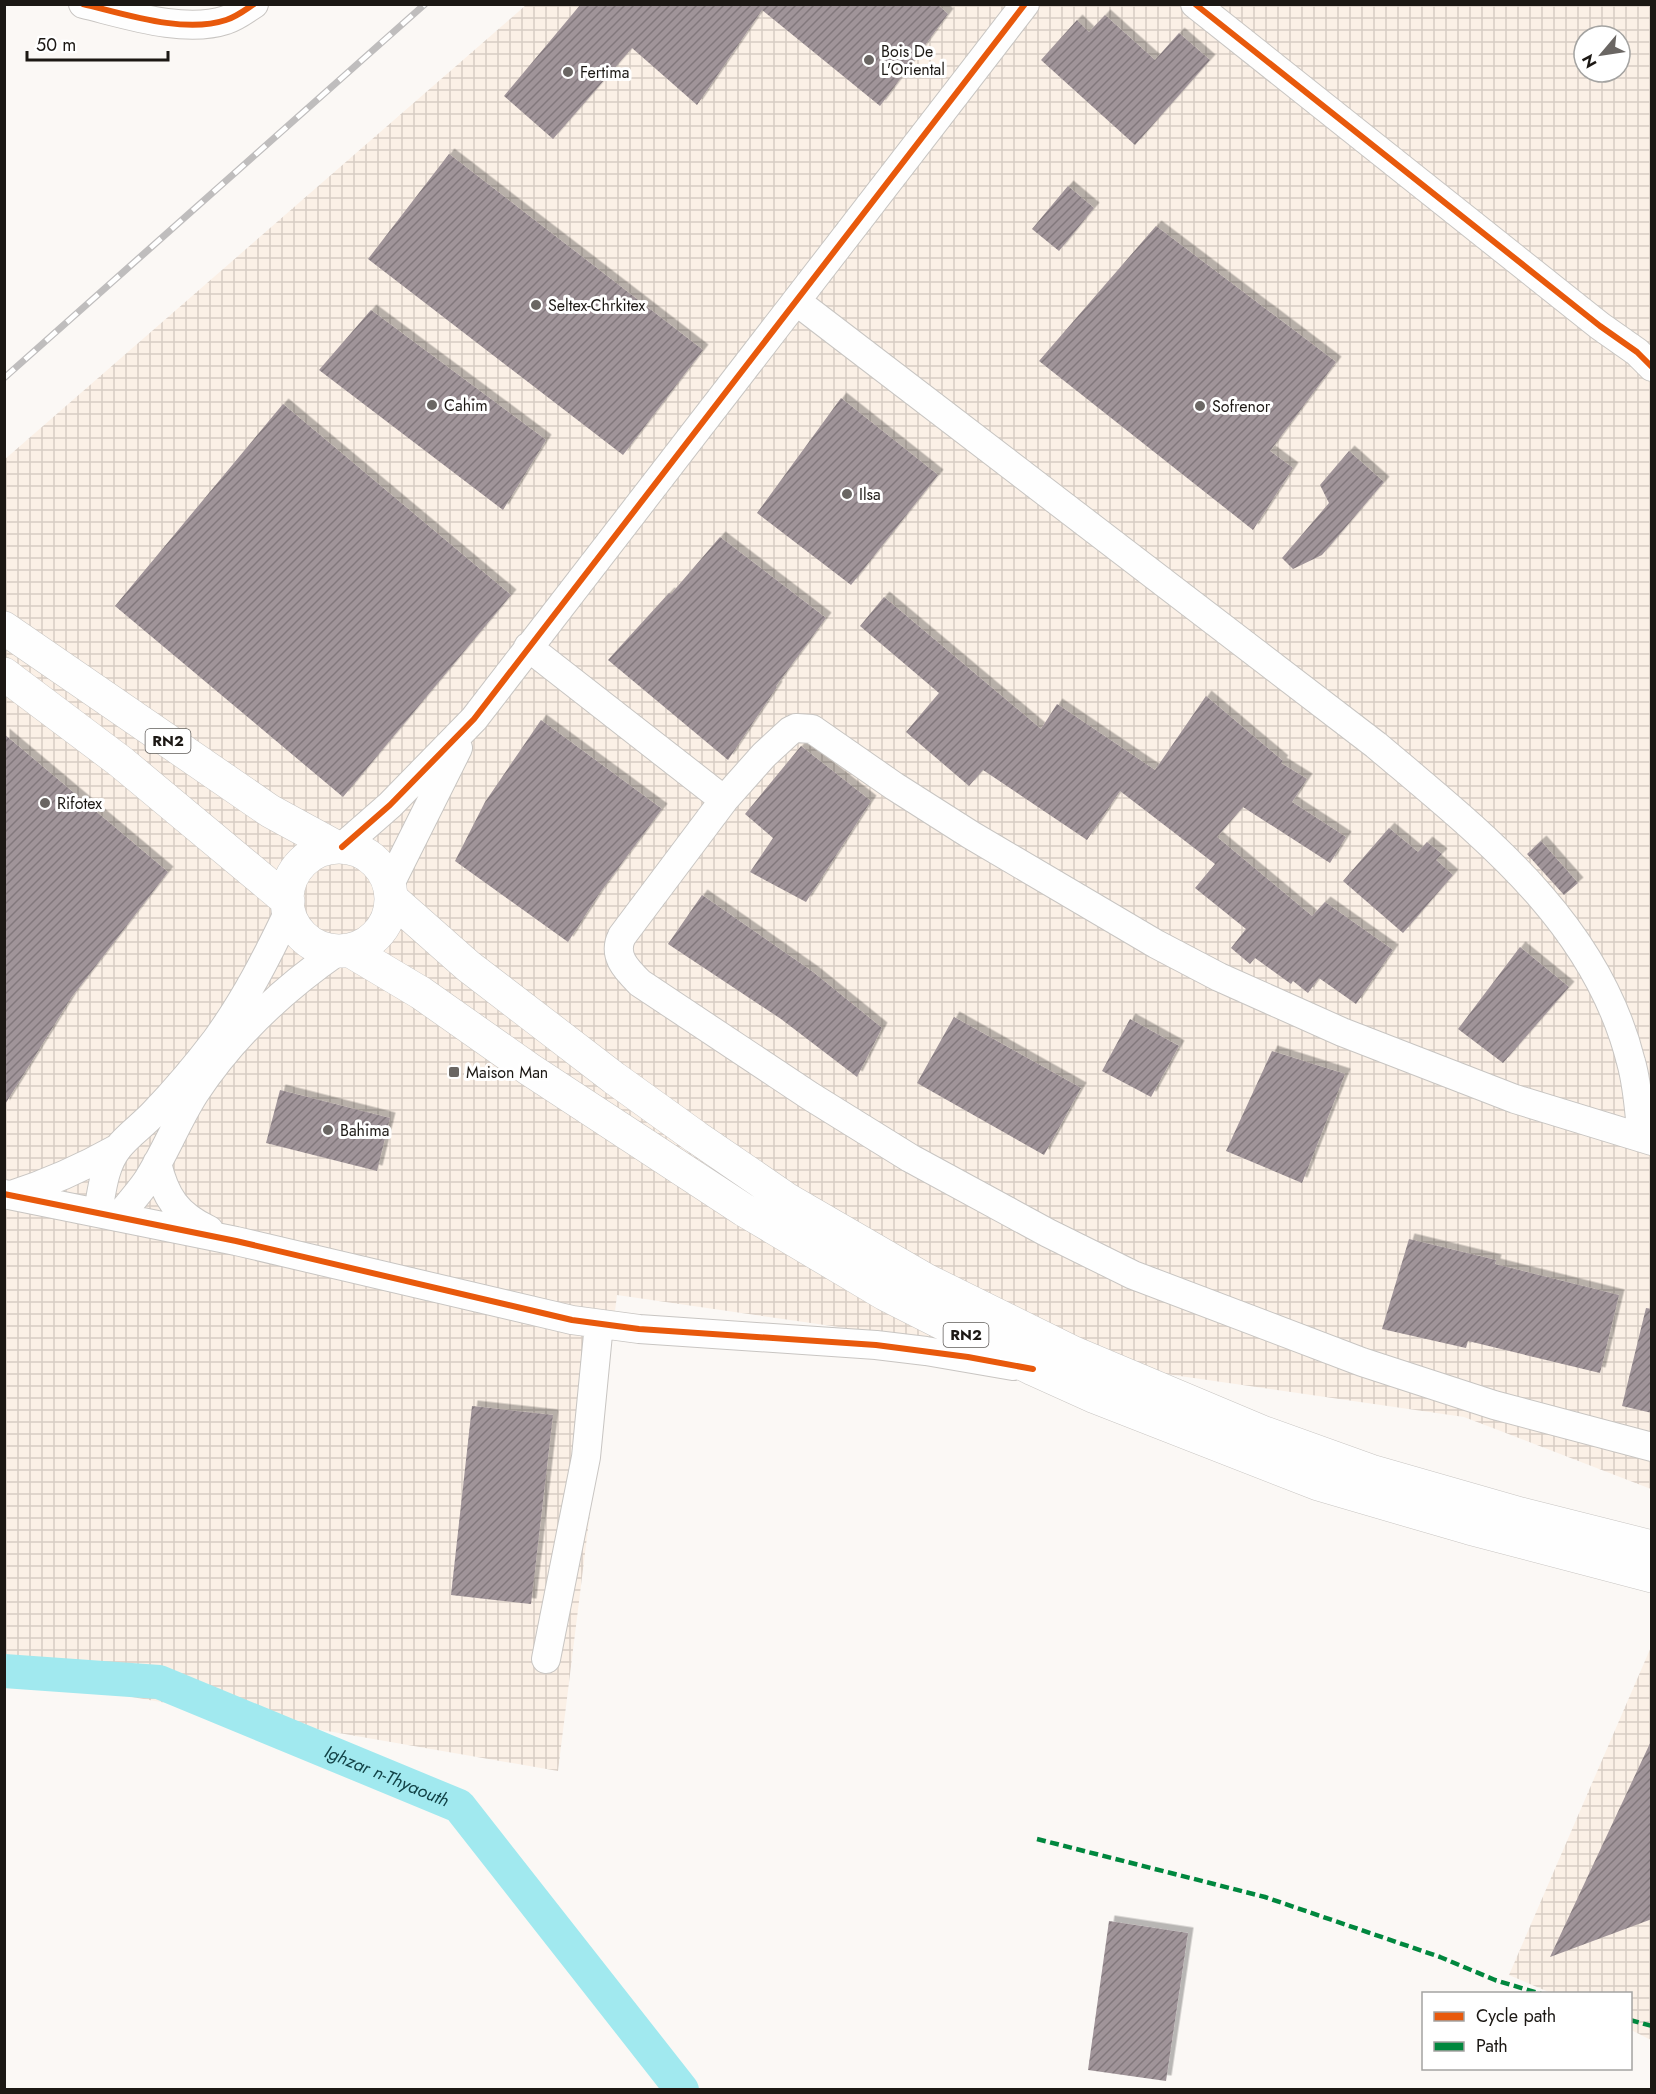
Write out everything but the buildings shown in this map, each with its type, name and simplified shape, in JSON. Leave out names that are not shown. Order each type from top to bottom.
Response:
[{"type":"highway","name":"RN2","points":[[4,628],[270,811],[339,847],[363,853],[375,861],[384,872],[390,892],[468,966],[614,1078],[788,1200],[926,1280],[1074,1353],[1262,1432],[1371,1471],[1521,1514],[1652,1547]]},
{"type":"highway","name":"RN2","points":[[4,674],[130,769],[288,907],[296,928],[307,940],[321,948],[343,950],[421,993],[529,1069],[744,1210],[885,1294],[1033,1369],[1095,1397],[1318,1484],[1469,1528],[1652,1576]]},
{"type":"highway","points":[[288,907],[290,883],[299,864],[322,849],[339,847]]},
{"type":"highway","points":[[343,950],[363,945],[379,931],[389,913],[390,892]]},
{"type":"street","points":[[83,4],[162,22],[189,25],[226,20],[254,4]]},
{"type":"street","points":[[339,847],[390,806],[474,719],[1026,4]]},
{"type":"street","points":[[1195,4],[1600,326],[1647,354]]},
{"type":"street","points":[[796,301],[1376,745],[1460,816],[1522,874],[1565,923],[1588,957],[1607,995],[1632,1063],[1647,1140],[1493,1090],[1342,1032],[1219,977],[1156,944],[971,835],[894,786],[812,729],[796,729],[780,739],[724,800],[621,936],[618,953],[625,966],[640,983],[657,995],[810,1096],[910,1158],[1048,1233],[1132,1275],[1362,1362],[1494,1406],[1652,1447]]},
{"type":"street","points":[[528,647],[724,800]]},
{"type":"street","points":[[390,892],[426,809],[474,719]]},
{"type":"street","points":[[8,1195],[48,1183],[118,1148],[160,1107],[216,1040],[243,999],[267,957],[288,907]]},
{"type":"street","points":[[108,1214],[139,1191],[157,1163],[175,1127],[219,1059],[245,1029],[305,974],[343,950]]},
{"type":"street","points":[[108,1214],[108,1166],[118,1148]]},
{"type":"street","points":[[157,1163],[162,1184],[169,1198],[182,1213],[196,1224],[236,1241]]},
{"type":"street","points":[[8,1195],[236,1241],[560,1317],[599,1324],[639,1329],[876,1345],[968,1357],[1033,1369]]},
{"type":"street","points":[[546,1659],[586,1457],[599,1324]]},
{"type":"shaded area","points":[[526,5],[1651,5],[1651,1489],[1464,1417],[617,1295],[558,1771],[5,1675],[4,460]]},
{"type":"shaded area","points":[[1651,1647],[1651,2040],[1632,2030],[1632,1992],[1549,1992],[1509,1975]]},
{"type":"waterway","name":"Ighzar n-Thyaouth","points":[[4,1671],[159,1682],[459,1806],[682,2090]]},
{"type":"railway","points":[[4,378],[425,4]]},
{"type":"marked path","points":[[1037,1839],[1265,1897],[1534,1992]]},
{"type":"marked path","points":[[1632,2021],[1652,2026]]},
{"type":"cycle path","points":[[83,4],[154,21],[192,25],[226,20],[254,4]]},
{"type":"cycle path","points":[[342,847],[390,805],[474,719],[1025,4]]},
{"type":"cycle path","points":[[1195,4],[1600,326],[1637,352],[1652,367]]},
{"type":"cycle path","points":[[4,1194],[236,1241],[572,1320],[639,1329],[876,1345],[968,1357],[1033,1369]]},
{"type":"place","name":"Bois De L'Oriental","points":[[869,60]]},
{"type":"place","name":"Fertima","points":[[568,72]]},
{"type":"place","name":"Seltex-Chrkitex","points":[[536,305]]},
{"type":"place","name":"Cahim","points":[[432,405]]},
{"type":"place","name":"Sofrenor","points":[[1200,406]]},
{"type":"place","name":"Ilsa","points":[[847,494]]},
{"type":"place","name":"Rifotex","points":[[45,803]]},
{"type":"place","name":"Maison Man","points":[[454,1072]]},
{"type":"place","name":"Bahima","points":[[328,1130]]}]
